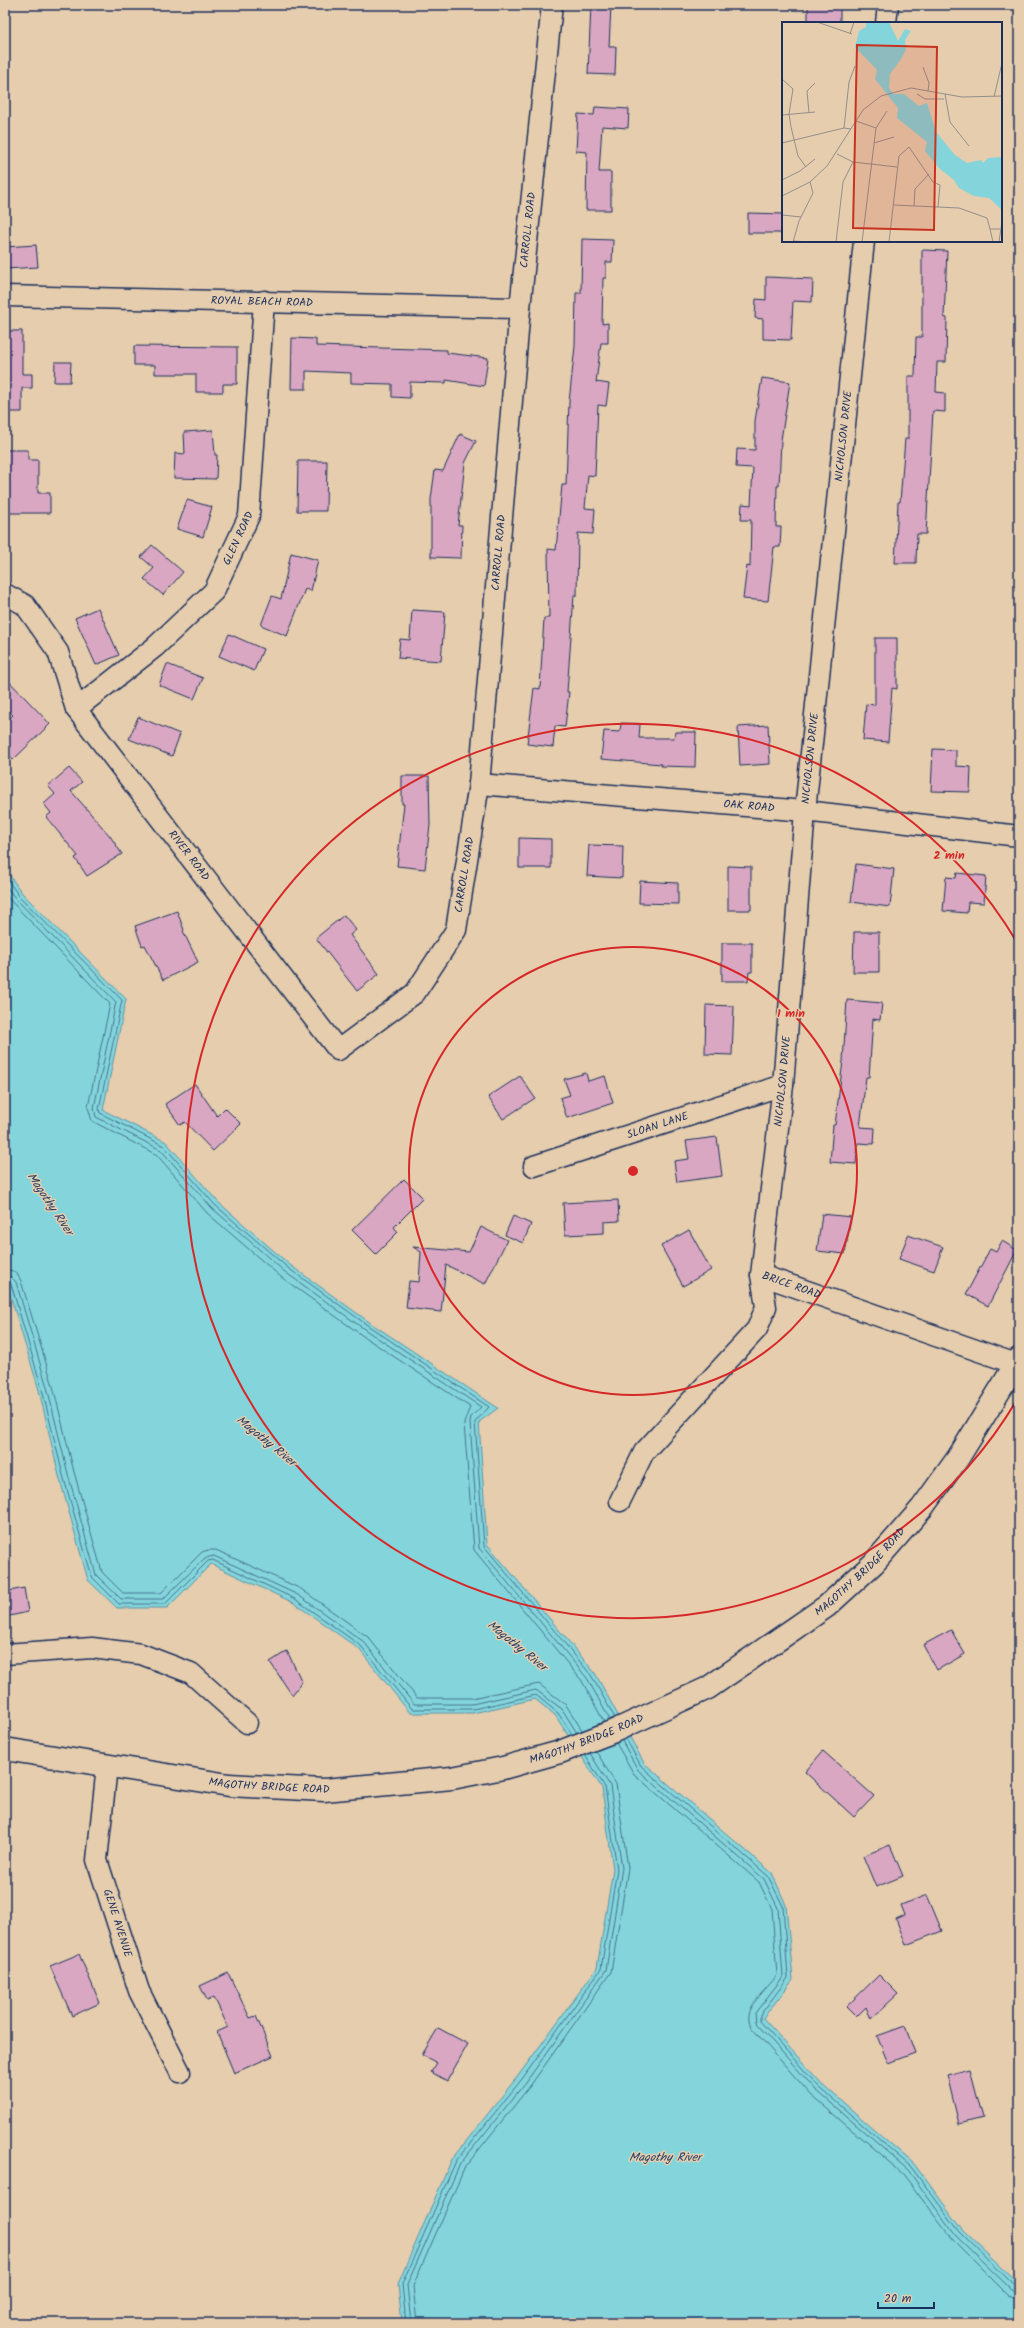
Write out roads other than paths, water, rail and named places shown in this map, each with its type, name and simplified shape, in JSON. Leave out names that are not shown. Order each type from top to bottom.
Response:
[{"type":"main road","name":"MAGOTHY BRIDGE ROAD","points":[[5,1749],[229,1785],[324,1790],[452,1778],[503,1768],[560,1752],[651,1714],[708,1688],[827,1606],[874,1563],[922,1508],[958,1458],[1018,1362]]},
{"type":"street","name":"CARROLL ROAD","points":[[338,1050],[415,993],[456,930],[478,784],[520,308],[552,5]]},
{"type":"street","points":[[886,22],[888,5]]},
{"type":"street","name":"NICHOLSON DRIVE","points":[[761,1275],[782,1085],[805,810],[864,242]]},
{"type":"street","name":"ROYAL BEACH ROAD","points":[[5,296],[520,308]]},
{"type":"street","name":"GLEN ROAD","points":[[76,709],[155,647],[214,591],[249,516],[264,301]]},
{"type":"street","name":"RIVER ROAD","points":[[5,594],[25,605],[58,652],[76,709],[338,1050]]},
{"type":"street","name":"OAK ROAD","points":[[478,784],[805,810],[1019,836]]},
{"type":"street","name":"SLOAN LANE","points":[[534,1166],[782,1085]]},
{"type":"street","name":"BRICE ROAD","points":[[620,1501],[644,1452],[757,1329],[766,1307],[761,1275],[1018,1362]]},
{"type":"street","points":[[5,1654],[92,1648],[141,1654],[191,1673],[247,1723]]},
{"type":"street","name":"GENE AVENUE","points":[[107,1766],[98,1860],[139,1991],[180,2072]]},
{"type":"water","name":"Magothy River","points":[[5,869],[22,893],[126,999],[103,1110],[166,1142],[218,1202],[290,1265],[372,1324],[498,1408],[479,1422],[487,1544],[595,1673],[644,1763],[772,1873],[786,1905],[793,1980],[763,2018],[822,2084],[914,2164],[963,2230],[1019,2284],[1019,2323],[402,2323],[398,2284],[452,2159],[518,2076],[597,1968],[613,1869],[602,1788],[555,1715],[535,1699],[473,1713],[410,1713],[359,1649],[294,1603],[211,1564],[167,1608],[117,1608],[88,1580],[59,1476],[39,1390],[5,1278]]}]
